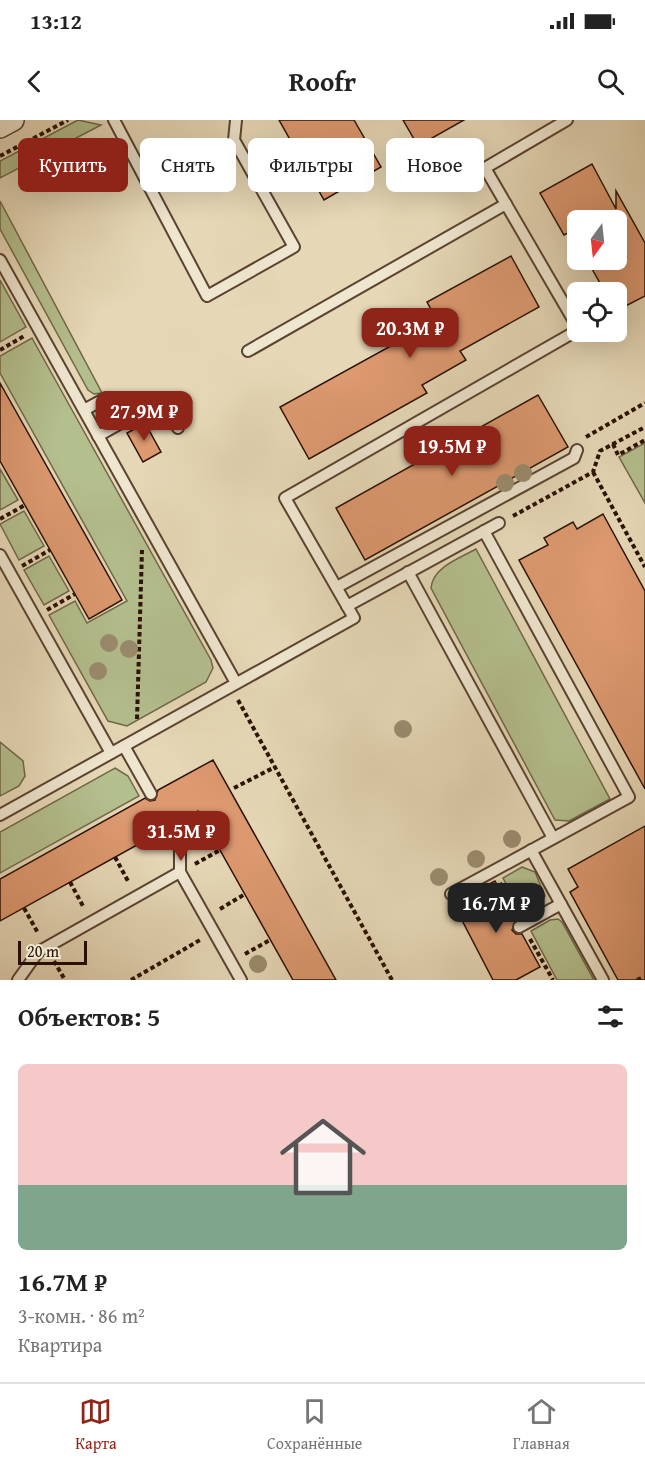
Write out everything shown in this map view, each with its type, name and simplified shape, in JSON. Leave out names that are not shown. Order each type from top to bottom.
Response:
[{"type":"street","points":[[0,127],[13,120]]},
{"type":"lane","points":[[114,120],[207,296],[294,247],[234,140],[236,120]]},
{"type":"lane","points":[[567,120],[485,168],[567,310]]},
{"type":"lane","points":[[248,351],[506,204]]},
{"type":"lane","points":[[0,260],[233,685]]},
{"type":"lane","points":[[0,815],[354,618],[285,498],[567,335]]},
{"type":"lane","points":[[84,410],[106,398]]},
{"type":"lane","points":[[98,436],[162,400],[178,428]]},
{"type":"lane","points":[[337,587],[574,458],[577,450]]},
{"type":"lane","points":[[347,606],[499,523]]},
{"type":"lane","points":[[451,894],[629,797],[484,531]]},
{"type":"lane","points":[[0,555],[111,753]]},
{"type":"lane","points":[[408,572],[553,838]]},
{"type":"lane","points":[[124,746],[152,794]]},
{"type":"lane","points":[[170,826],[180,844],[180,872],[241,980]]},
{"type":"lane","points":[[531,850],[603,980]]},
{"type":"lane","points":[[18,980],[38,952],[180,872]]},
{"type":"lane","points":[[519,927],[561,904]]},
{"type":"path","points":[[0,156],[68,120]]},
{"type":"path","points":[[0,350],[38,328]]},
{"type":"path","points":[[577,450],[583,439],[645,403]]},
{"type":"path","points":[[499,523],[593,472],[600,451],[613,444],[643,428],[645,438],[618,454],[613,444]]},
{"type":"path","points":[[593,472],[645,567]]},
{"type":"path","points":[[0,519],[25,505]]},
{"type":"path","points":[[137,738],[142,516]]},
{"type":"path","points":[[10,573],[50,550]]},
{"type":"path","points":[[35,617],[75,594]]},
{"type":"path","points":[[233,685],[275,767],[392,980]]},
{"type":"path","points":[[234,788],[275,767]]},
{"type":"path","points":[[180,872],[220,850]]},
{"type":"path","points":[[114,857],[137,897]]},
{"type":"path","points":[[70,882],[92,922]]},
{"type":"path","points":[[205,916],[245,894]]},
{"type":"path","points":[[24,908],[46,947]]},
{"type":"path","points":[[131,980],[214,932]]},
{"type":"path","points":[[231,962],[270,939]]},
{"type":"green space","points":[[78,120],[101,125],[76,138],[44,138]]},
{"type":"green space","points":[[18,152],[18,169],[0,178],[0,161]]},
{"type":"green space","points":[[0,201],[102,393],[94,394],[88,390],[0,229]]},
{"type":"green space","points":[[0,280],[26,327],[0,342]]},
{"type":"green space","points":[[32,338],[211,660],[213,668],[206,682],[127,726],[108,721],[49,615],[75,601],[87,623],[127,601],[0,373],[0,356]]},
{"type":"green space","points":[[645,443],[645,503],[619,457]]},
{"type":"green space","points":[[0,469],[18,500],[0,510]]},
{"type":"green space","points":[[24,511],[44,546],[19,560],[0,524]]},
{"type":"green space","points":[[476,549],[610,799],[569,821],[555,820],[431,588],[437,574],[442,569]]},
{"type":"green space","points":[[49,556],[69,591],[44,605],[24,570]]},
{"type":"green space","points":[[0,742],[23,761],[25,776],[19,786],[0,796]]},
{"type":"green space","points":[[115,768],[128,776],[139,796],[0,873],[0,832]]},
{"type":"green space","points":[[522,867],[535,872],[545,896],[539,906],[522,914],[503,878]]},
{"type":"green space","points":[[558,919],[562,922],[594,980],[557,980],[531,931],[550,920]]},
{"type":"building","points":[[279,120],[354,120],[364,138],[289,138]]},
{"type":"building","points":[[403,120],[464,120],[432,138],[413,138]]},
{"type":"building","points":[[374,155],[381,167],[374,171]]},
{"type":"building","points":[[592,164],[616,209],[616,191],[627,210],[567,210],[567,234],[564,235],[540,193]]},
{"type":"building","points":[[320,192],[338,192],[324,200]]},
{"type":"building","points":[[627,211],[645,243],[645,296],[627,305],[627,282],[599,282],[593,270],[627,270]]},
{"type":"building","points":[[511,256],[539,307],[460,351],[466,360],[422,385],[427,393],[309,459],[280,407],[398,342],[393,332],[432,311],[427,302]]},
{"type":"building","points":[[0,383],[122,600],[89,619],[0,461]]},
{"type":"building","points":[[538,395],[568,447],[365,560],[336,508]]},
{"type":"building","points":[[145,423],[161,452],[143,462],[127,433]]},
{"type":"building","points":[[603,514],[645,591],[645,789],[519,560],[548,545],[544,538],[573,522],[577,529]]},
{"type":"building","points":[[213,760],[336,980],[293,980],[198,811],[177,822],[167,819],[163,823],[164,830],[0,921],[0,879],[145,798],[150,801],[155,800],[158,790]]},
{"type":"building","points":[[645,826],[645,980],[618,980],[570,892],[578,887],[568,869]]},
{"type":"building","points":[[495,881],[516,920],[512,930],[516,934],[522,934],[540,967],[516,980],[493,980],[453,903]]}]
